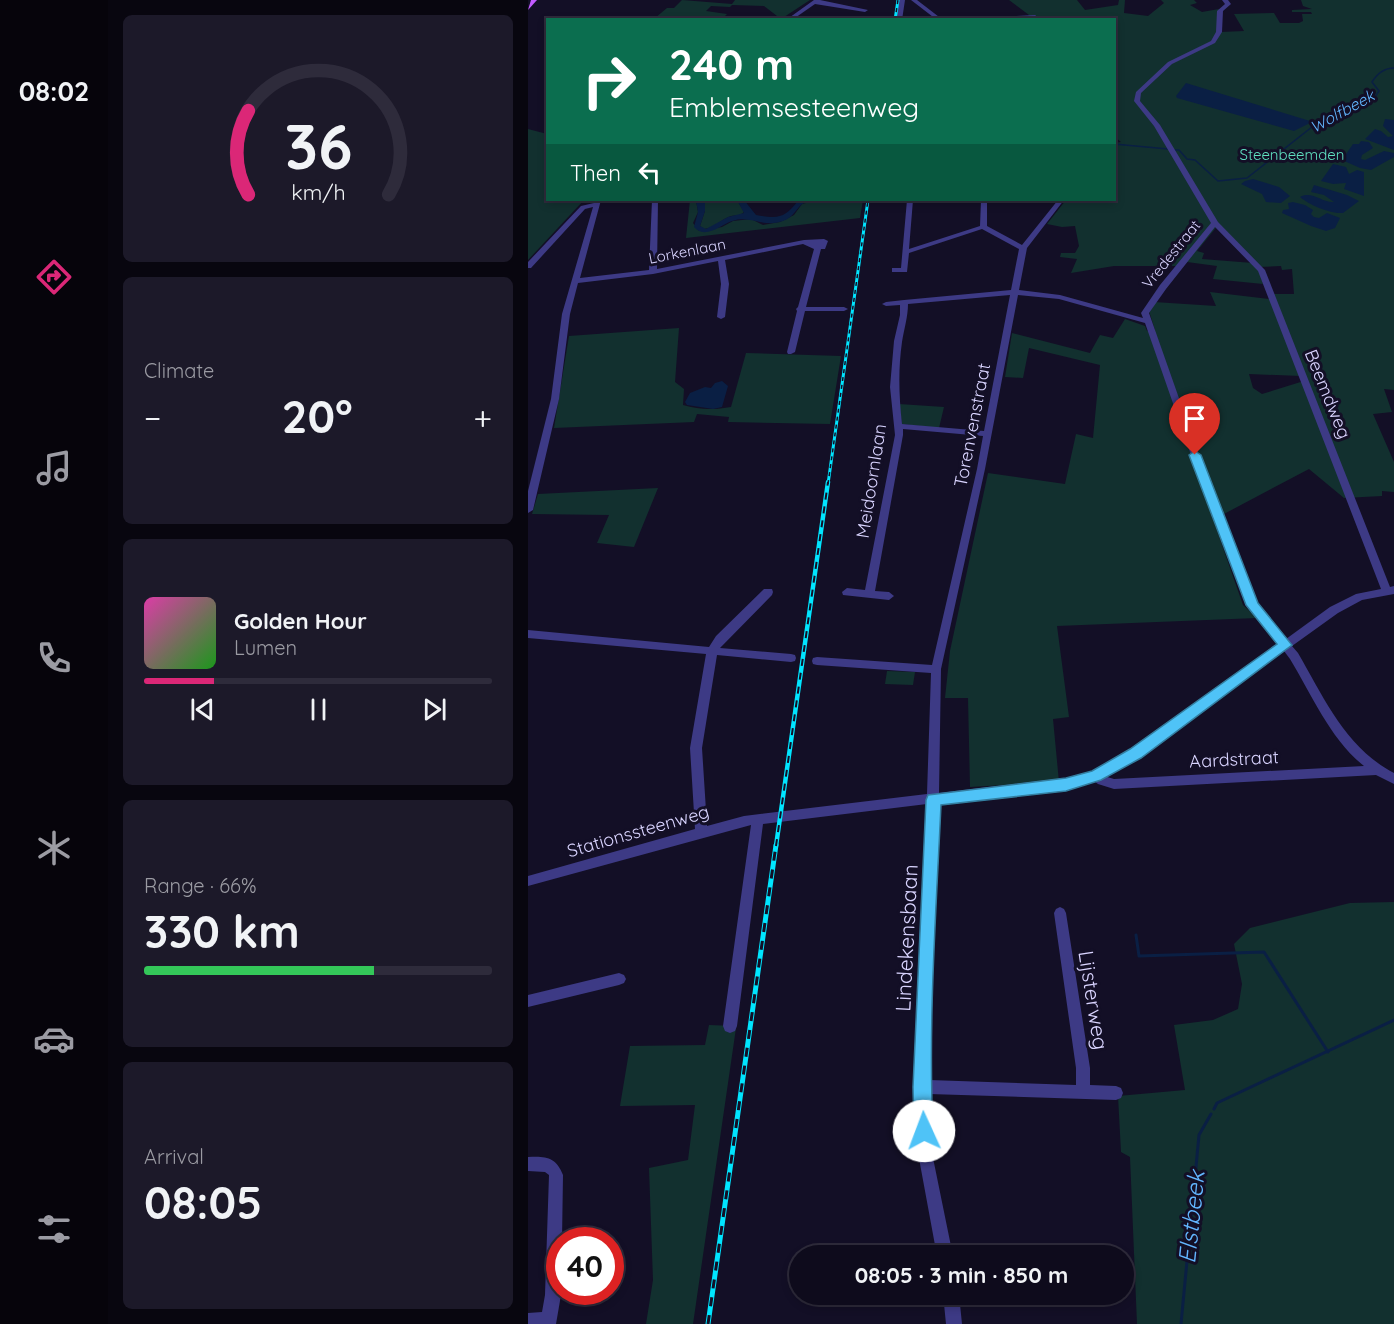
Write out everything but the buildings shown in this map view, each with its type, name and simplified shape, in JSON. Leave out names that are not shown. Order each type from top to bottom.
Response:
[{"type":"main road","points":[[528,8],[534,0]]},
{"type":"street","name":"Vredestraat","points":[[1148,319],[1148,307],[1215,223],[1172,150],[1147,111],[1137,101],[1137,96],[1170,63],[1213,42],[1219,32],[1220,11],[1228,4],[1225,0]]},
{"type":"street","points":[[791,18],[816,1],[864,10],[862,18]]},
{"type":"street","points":[[899,18],[902,2],[915,1],[938,18]]},
{"type":"street","points":[[1004,18],[1034,16]]},
{"type":"street","points":[[653,272],[656,201]]},
{"type":"street","points":[[895,270],[904,270],[910,201]]},
{"type":"street","points":[[982,227],[984,201]]},
{"type":"street","name":"Torenvenstraat","points":[[933,800],[936,669],[987,434],[1023,248],[1060,201]]},
{"type":"street","points":[[528,266],[583,207],[598,202]]},
{"type":"street","points":[[528,510],[555,399],[566,314],[598,202]]},
{"type":"street","name":"Beemdweg","points":[[1215,223],[1261,270],[1390,590]]},
{"type":"street","points":[[906,248],[919,247],[982,227],[1023,248]]},
{"type":"street","name":"Lorkenlaan","points":[[575,281],[653,272],[804,242],[818,248],[810,282],[800,309]]},
{"type":"street","points":[[721,258],[725,284],[721,316]]},
{"type":"street","points":[[886,304],[1014,292],[1060,297],[1135,318],[1148,319],[1195,455],[1252,605],[1294,656],[1339,732],[1357,754],[1377,770],[1394,779]]},
{"type":"street","name":"Meidoornlaan","points":[[869,594],[899,426],[894,387],[904,302]]},
{"type":"street","points":[[791,352],[800,309],[844,309]]},
{"type":"street","points":[[899,426],[987,434]]},
{"type":"street","name":"Stationssteenweg","points":[[528,881],[758,819],[1066,785],[1096,776],[1136,753],[1334,610],[1360,597],[1390,590]]},
{"type":"street","points":[[701,833],[696,748],[712,651],[726,632],[768,592]]},
{"type":"street","points":[[847,592],[889,596]]},
{"type":"street","points":[[528,634],[792,658]]},
{"type":"street","points":[[817,661],[936,669]]},
{"type":"street","name":"Aardstraat","points":[[1096,776],[1102,781],[1114,784],[1377,770]]},
{"type":"street","name":"Lindekensbaan","points":[[933,800],[922,1087],[925,1153],[943,1245]]},
{"type":"street","points":[[730,1026],[758,819]]},
{"type":"street","name":"Lijsterweg","points":[[1060,913],[1083,1068],[1084,1083],[1080,1092]]},
{"type":"street","points":[[528,1001],[619,979]]},
{"type":"street","points":[[922,1087],[1116,1094]]},
{"type":"street","points":[[528,1164],[547,1164],[554,1168],[556,1175],[554,1287],[549,1321],[528,1321]]},
{"type":"street","points":[[952,1305],[954,1324]]},
{"type":"green space","points":[[682,0],[732,4],[735,0],[810,0],[783,18],[764,6],[732,5],[730,7],[711,6],[706,11],[727,14],[723,18],[655,18],[667,8],[674,8]]},
{"type":"green space","name":"Steenbeemden","points":[[1009,0],[1077,0],[1085,10],[1118,5],[1119,0],[1125,0],[1124,13],[1148,16],[1164,3],[1161,0],[1194,0],[1197,3],[1190,5],[1202,12],[1219,9],[1221,32],[1244,31],[1234,14],[1274,13],[1280,23],[1299,23],[1303,21],[1302,14],[1312,14],[1311,12],[1292,12],[1292,10],[1312,9],[1303,6],[1301,0],[1394,0],[1394,390],[1384,389],[1392,412],[1373,414],[1394,462],[1394,492],[1382,491],[1382,496],[1344,498],[1309,469],[1222,515],[1212,516],[1243,605],[1257,618],[1057,626],[1069,717],[1053,719],[1059,782],[970,787],[968,698],[945,698],[950,651],[988,473],[1065,484],[1076,434],[1093,438],[1100,365],[1029,348],[1023,378],[1005,377],[1012,333],[1090,353],[1100,335],[1113,338],[1125,319],[1145,326],[1147,331],[1155,330],[1149,311],[1154,302],[1216,306],[1210,292],[1269,299],[1274,294],[1294,294],[1292,269],[1282,270],[1281,266],[1258,267],[1263,284],[1213,279],[1217,266],[1187,262],[1182,266],[1114,266],[1071,273],[1077,259],[1060,257],[1061,253],[1075,253],[1079,246],[1075,226],[1062,227],[1047,224],[1065,201],[1116,201],[1116,143],[1121,142],[1116,138],[1116,18],[1025,18],[1029,15]],"holes":[[[1219,224],[1253,263],[1202,259],[1204,253],[1197,251]],[[1249,374],[1301,376],[1307,380],[1262,394],[1253,388]]]},
{"type":"green space","points":[[528,129],[546,134],[546,201],[583,201],[528,260]]},
{"type":"green space","points":[[690,201],[696,201],[698,212],[693,223],[699,231],[722,227],[733,221],[751,219],[763,225],[780,222],[794,215],[802,204],[814,201],[863,201],[860,218],[686,238]]},
{"type":"green space","points":[[705,201],[738,201],[744,212],[727,217],[704,229],[700,226],[705,211]]},
{"type":"green space","points":[[679,328],[675,382],[684,389],[683,405],[695,408],[731,407],[746,353],[841,356],[830,424],[728,422],[729,417],[697,414],[694,422],[554,428],[569,336]]},
{"type":"green space","points":[[899,404],[944,407],[939,428],[902,424]]},
{"type":"green space","points":[[658,488],[634,547],[597,543],[609,515],[532,514],[538,494]]},
{"type":"green space","points":[[887,671],[915,672],[913,685],[885,684]]},
{"type":"green space","points":[[1394,902],[1394,1324],[1137,1324],[1130,1157],[1121,1152],[1118,1096],[1185,1090],[1174,1025],[1213,1020],[1238,1009],[1242,984],[1234,944],[1250,928],[1350,903]]},
{"type":"green space","points":[[709,1025],[736,1028],[693,1324],[646,1324],[653,1280],[649,1168],[688,1160],[695,1105],[620,1106],[630,1046],[705,1045]]},
{"type":"water","points":[[1186,83],[1310,121],[1310,123],[1294,131],[1177,98],[1176,96]]},
{"type":"water","points":[[1385,119],[1394,120],[1394,150],[1365,139],[1375,129],[1388,137],[1393,136],[1383,126]]},
{"type":"water","points":[[1361,141],[1369,142],[1373,148],[1362,155],[1361,159],[1365,160],[1384,151],[1394,153],[1394,157],[1371,170],[1342,160],[1353,144],[1359,144]]},
{"type":"water","points":[[1333,164],[1346,167],[1349,174],[1357,170],[1364,172],[1364,196],[1344,189],[1346,183],[1333,184],[1321,181]]},
{"type":"water","points":[[1253,179],[1279,187],[1290,196],[1281,203],[1266,202],[1262,194],[1241,184]]},
{"type":"water","points":[[1314,185],[1359,201],[1343,213],[1320,208],[1300,197],[1308,195],[1334,202],[1324,195],[1311,192]]},
{"type":"water","points":[[696,201],[705,201],[705,211],[700,226],[706,229],[728,217],[744,213],[738,201],[745,201],[756,215],[776,217],[785,214],[798,201],[813,201],[804,203],[783,221],[769,223],[745,219],[732,221],[708,232],[699,231],[694,227],[698,212]]},
{"type":"water","points":[[1293,202],[1313,210],[1311,214],[1314,217],[1319,218],[1327,213],[1340,218],[1335,228],[1326,231],[1311,226],[1282,213],[1283,210],[1289,209],[1288,203]]},
{"type":"water","points":[[722,381],[728,386],[722,407],[713,409],[687,405],[685,402],[690,393],[705,387],[711,388],[715,383]]},
{"type":"waterway","name":"Wolfbeek","points":[[1174,150],[1179,150],[1187,159],[1195,160],[1218,181],[1247,178],[1317,123],[1361,101],[1375,97],[1379,91],[1372,82],[1381,72],[1394,68]]},
{"type":"waterway","name":"Wolfbeek","points":[[1116,144],[1168,149]]},
{"type":"waterway","points":[[1136,935],[1139,956],[1264,952],[1327,1051]]},
{"type":"waterway","name":"Elstbeek","points":[[1327,1051],[1394,1020]]},
{"type":"waterway","name":"Elstbeek","points":[[1214,1109],[1217,1103],[1327,1051]]},
{"type":"waterway","name":"Elstbeek","points":[[1181,1324],[1199,1135],[1211,1114]]},
{"type":"railway","points":[[895,18],[898,0]]},
{"type":"railway","points":[[828,484],[868,201]]},
{"type":"railway","points":[[776,846],[828,482]]},
{"type":"railway","points":[[708,1324],[776,845]]},
{"type":"route","points":[[924,1131],[923,1015],[933,800],[1066,785],[1096,776],[1136,753],[1285,645],[1252,605],[1195,455]]}]
